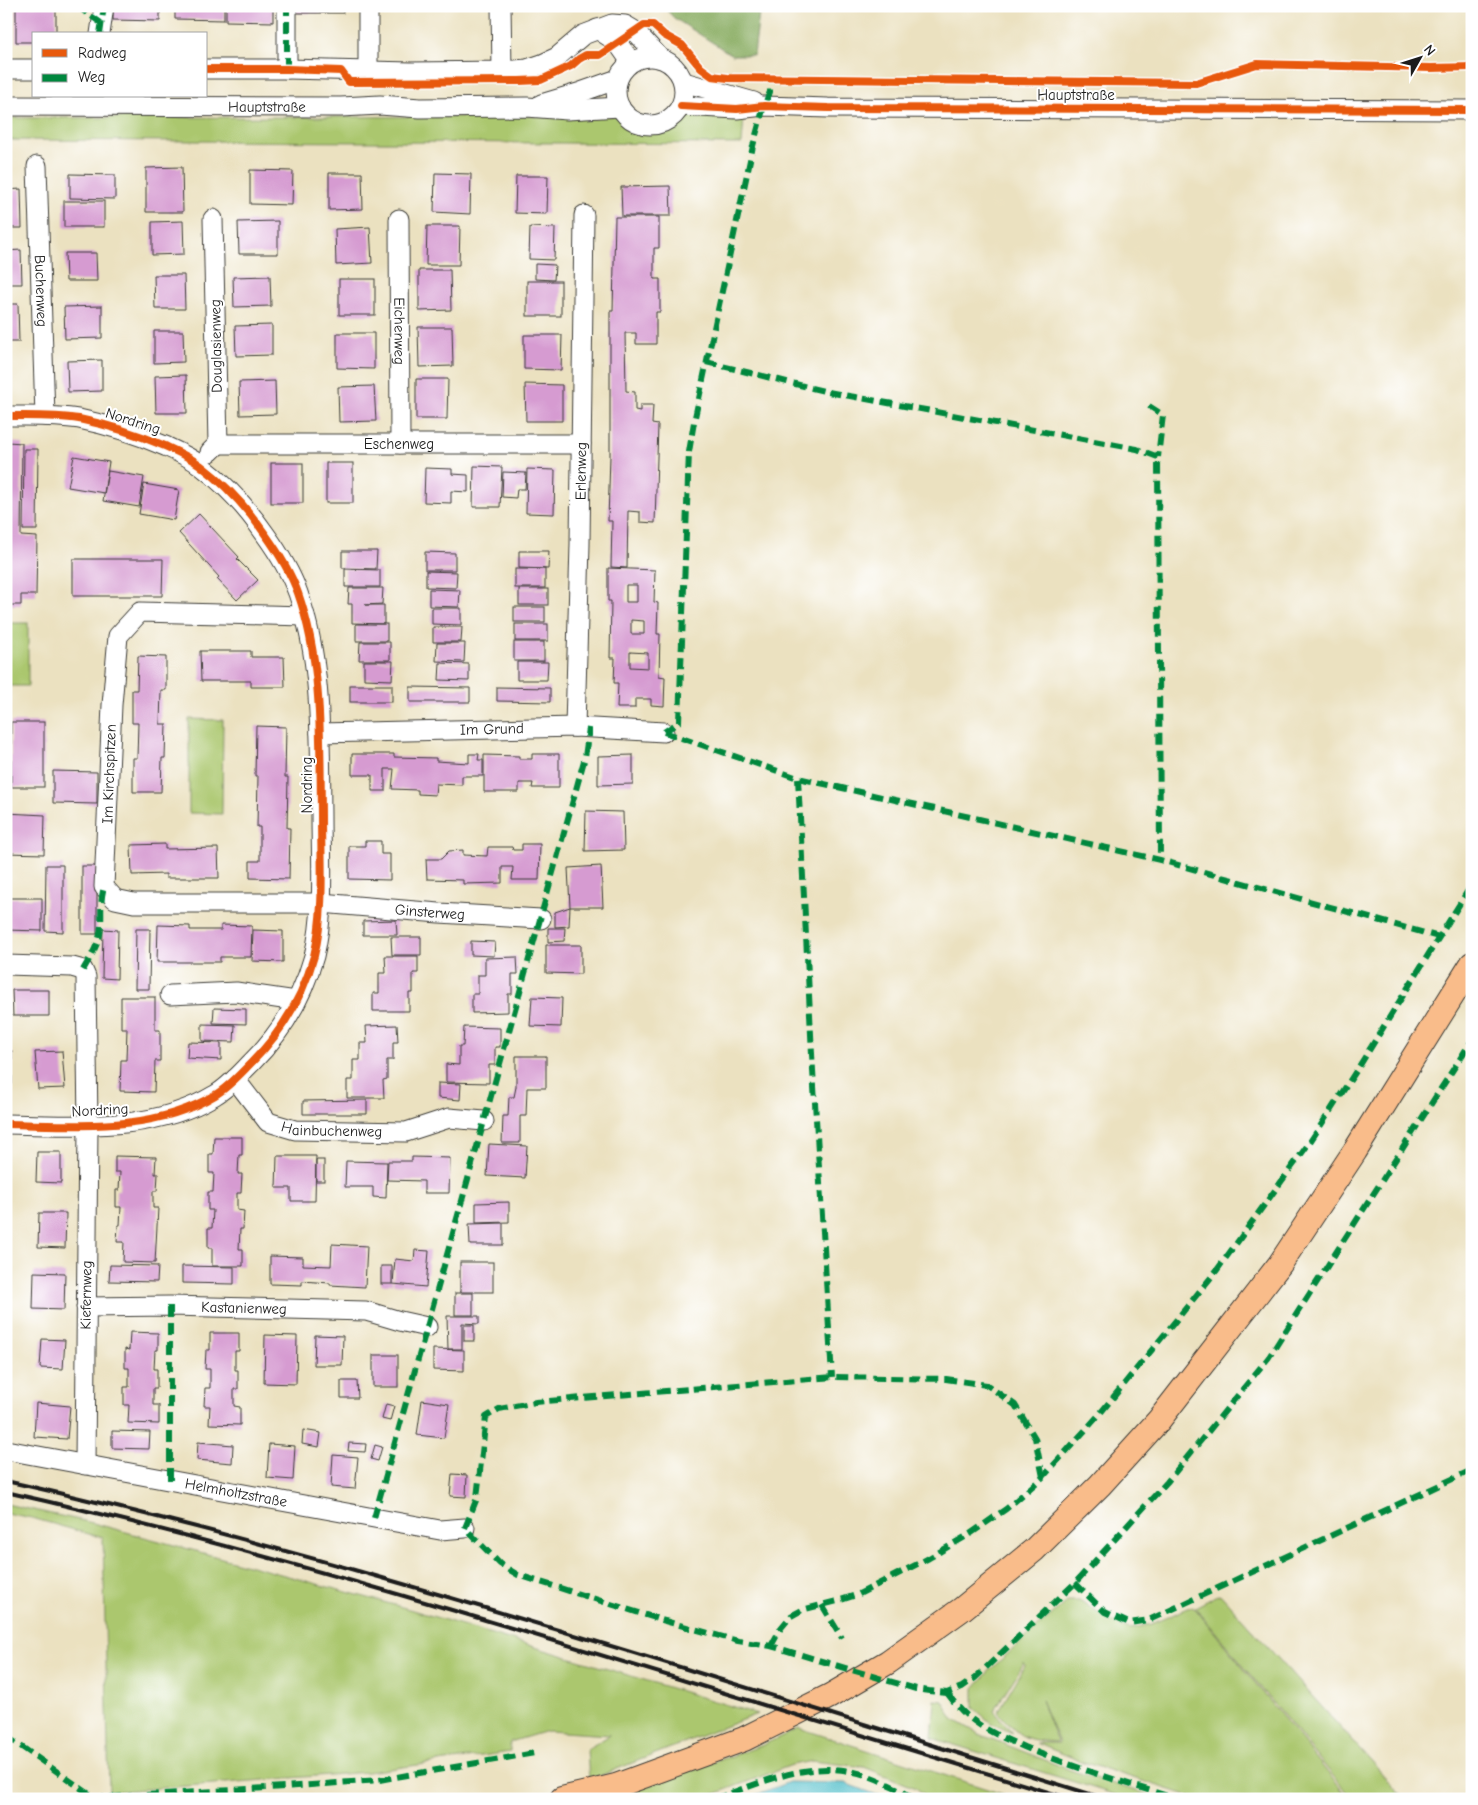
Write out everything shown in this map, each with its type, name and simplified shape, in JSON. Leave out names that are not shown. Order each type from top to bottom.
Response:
[{"type":"main road","points":[[562,1799],[616,1786],[744,1738],[830,1696],[888,1662],[962,1609],[1034,1550],[1100,1485],[1159,1420],[1280,1264],[1355,1151],[1472,964]]},
{"type":"street","points":[[100,32],[104,6]]},
{"type":"street","points":[[287,69],[288,6]]},
{"type":"street","points":[[368,6],[368,71]]},
{"type":"street","points":[[501,6],[502,71]]},
{"type":"street","points":[[208,69],[368,71],[502,71],[527,69],[557,57],[584,34],[597,28],[612,24],[624,25],[635,31],[660,58],[672,64],[684,82],[685,94],[681,106],[672,118],[651,125],[636,122],[624,114],[616,96],[618,79],[624,68],[631,62],[645,57],[660,58]]},
{"type":"street","points":[[597,28],[617,42],[631,62]]},
{"type":"street","points":[[6,69],[32,69]]},
{"type":"street","name":"Hauptstraße","points":[[527,107],[581,92],[618,79]]},
{"type":"street","name":"Hauptstraße","points":[[684,82],[764,106]]},
{"type":"street","name":"Hauptstraße","points":[[6,106],[341,107],[380,105],[420,108],[527,107],[567,110],[620,107]]},
{"type":"street","name":"Hauptstraße","points":[[681,106],[737,109],[764,106],[828,108],[1472,110]]},
{"type":"street","name":"Buchenweg","points":[[37,166],[45,416]]},
{"type":"street","name":"Erlenweg","points":[[575,727],[584,215]]},
{"type":"street","name":"Eichenweg","points":[[399,219],[400,444]]},
{"type":"street","name":"Douglasienweg","points":[[213,220],[218,444]]},
{"type":"street","name":"Nordring","points":[[6,416],[45,416],[78,419],[138,435],[198,463],[253,516],[285,564],[297,591],[305,616],[316,673],[320,733],[321,903],[314,956],[289,1016],[267,1047],[218,1093],[192,1107],[166,1117],[125,1124],[6,1124]]},
{"type":"street","points":[[198,463],[218,444]]},
{"type":"street","name":"Eschenweg","points":[[218,444],[581,444]]},
{"type":"street","name":"Im Kirchspitzen","points":[[305,616],[140,612],[118,636],[112,705],[104,886],[115,899],[134,902],[321,903]]},
{"type":"street","name":"Im Grund","points":[[320,733],[575,727],[664,732]]},
{"type":"street","name":"Ginsterweg","points":[[321,903],[540,919]]},
{"type":"street","name":"Kiefernweg","points":[[6,965],[72,967],[83,970],[86,977],[88,1125],[85,1465]]},
{"type":"street","points":[[170,995],[236,992],[296,1001]]},
{"type":"street","name":"Hainbuchenweg","points":[[235,1079],[268,1122],[295,1130],[406,1132],[449,1118],[484,1121]]},
{"type":"street","name":"Kastanienweg","points":[[86,1307],[170,1306],[366,1311],[427,1327]]},
{"type":"street","name":"Helmholtzstraße","points":[[6,1450],[440,1530],[465,1528]]},
{"type":"green space","points":[[663,6],[760,6],[754,55],[732,55],[674,18]]},
{"type":"green space","points":[[689,113],[744,116],[742,144],[6,140],[6,118],[615,116],[636,126],[652,129],[668,125]]},
{"type":"green space","points":[[6,623],[28,623],[28,686],[6,686]]},
{"type":"green space","points":[[189,719],[223,720],[222,814],[189,813]]},
{"type":"green space","points":[[6,1504],[93,1523],[409,1609],[757,1714],[589,1780],[587,1749],[610,1735],[547,1731],[510,1742],[510,1752],[368,1772],[109,1792],[103,1538],[32,1518],[6,1513]]},
{"type":"green space","points":[[1220,1594],[1405,1799],[1352,1799],[1195,1607]]},
{"type":"green space","points":[[1067,1601],[1081,1601],[1110,1621],[1130,1629],[1151,1624],[1193,1606],[1349,1799],[1199,1799],[1083,1762],[1036,1743],[1059,1743],[1041,1700],[1057,1742],[1037,1740],[1023,1736],[998,1712],[1025,1666],[1024,1663],[994,1711],[1012,1733],[991,1723],[974,1708],[974,1688],[993,1667]]},
{"type":"green space","points":[[935,1700],[943,1701],[953,1719],[979,1734],[1070,1770],[1161,1799],[1129,1799],[932,1738]]},
{"type":"green space","points":[[799,1728],[1018,1799],[930,1799],[916,1788],[864,1767],[812,1761],[792,1765],[701,1799],[609,1799],[763,1745]]},
{"type":"water","points":[[789,1782],[845,1783],[888,1799],[745,1799]]},
{"type":"building","points":[[16,6],[56,6],[56,32],[32,32],[32,42],[16,42]]},
{"type":"building","points":[[113,6],[160,6],[160,21],[113,20]]},
{"type":"building","points":[[175,6],[224,6],[224,20],[175,19]]},
{"type":"building","points":[[226,6],[273,6],[273,22],[226,21]]},
{"type":"building","points":[[296,6],[343,6],[343,13],[296,13]]},
{"type":"building","points":[[182,167],[183,212],[146,212],[146,168]]},
{"type":"building","points":[[250,170],[293,171],[292,205],[250,204]]},
{"type":"building","points":[[329,173],[362,173],[363,209],[329,210]]},
{"type":"building","points":[[435,173],[471,174],[470,214],[434,212]]},
{"type":"building","points":[[70,174],[115,175],[115,199],[70,198]]},
{"type":"building","points":[[516,176],[548,176],[547,214],[515,213]]},
{"type":"building","points":[[670,186],[671,216],[622,216],[621,187]]},
{"type":"building","points":[[21,189],[22,228],[6,228],[6,190]]},
{"type":"building","points":[[64,201],[104,201],[104,227],[64,227]]},
{"type":"building","points":[[615,217],[659,217],[659,248],[654,248],[654,279],[660,279],[660,312],[656,312],[656,344],[636,344],[636,333],[625,333],[626,391],[635,392],[635,410],[640,411],[640,405],[653,405],[652,424],[658,425],[655,523],[640,522],[640,512],[628,511],[627,568],[611,567],[612,521],[608,521],[610,311],[613,311]]},
{"type":"building","points":[[183,221],[184,254],[152,255],[152,222]]},
{"type":"building","points":[[278,221],[278,254],[239,254],[238,222]]},
{"type":"building","points":[[427,226],[460,226],[459,265],[426,265]]},
{"type":"building","points":[[370,227],[372,263],[336,265],[335,229]]},
{"type":"building","points":[[530,227],[555,228],[554,260],[529,259]]},
{"type":"building","points":[[21,250],[22,284],[6,284],[6,251]]},
{"type":"building","points":[[65,253],[96,253],[97,281],[66,281]]},
{"type":"building","points":[[535,264],[555,265],[554,280],[535,279]]},
{"type":"building","points":[[419,270],[450,270],[451,310],[419,311]]},
{"type":"building","points":[[154,275],[184,275],[185,309],[155,309]]},
{"type":"building","points":[[270,276],[271,306],[234,307],[233,277]]},
{"type":"building","points":[[339,279],[375,279],[375,315],[339,315]]},
{"type":"building","points":[[527,281],[561,281],[561,316],[527,316]]},
{"type":"building","points":[[6,304],[18,304],[19,342],[6,342]]},
{"type":"building","points":[[102,306],[102,338],[65,339],[64,307]]},
{"type":"building","points":[[272,325],[272,355],[236,356],[235,326]]},
{"type":"building","points":[[418,327],[452,327],[453,366],[419,367]]},
{"type":"building","points":[[154,331],[183,331],[184,362],[154,363]]},
{"type":"building","points":[[337,333],[374,333],[374,369],[337,368]]},
{"type":"building","points":[[524,335],[562,335],[561,370],[524,369]]},
{"type":"building","points":[[102,360],[102,391],[68,392],[67,361]]},
{"type":"building","points":[[186,375],[187,413],[156,413],[155,376]]},
{"type":"building","points":[[416,379],[448,379],[447,419],[416,419]]},
{"type":"building","points":[[275,381],[276,414],[240,415],[239,382]]},
{"type":"building","points":[[525,384],[562,385],[562,421],[526,421]]},
{"type":"building","points":[[374,386],[376,421],[339,422],[338,387]]},
{"type":"building","points":[[8,442],[22,443],[21,536],[37,537],[36,595],[21,595],[21,605],[6,605]]},
{"type":"building","points":[[24,449],[38,449],[37,530],[23,530]]},
{"type":"building","points":[[74,456],[109,462],[104,493],[68,487]]},
{"type":"building","points":[[271,463],[303,463],[303,503],[271,503]]},
{"type":"building","points":[[326,463],[353,463],[353,503],[326,503]]},
{"type":"building","points":[[474,466],[502,467],[500,507],[473,507]]},
{"type":"building","points":[[425,468],[452,469],[452,474],[468,475],[468,492],[451,491],[451,503],[424,502]]},
{"type":"building","points":[[527,469],[555,470],[554,514],[526,513]]},
{"type":"building","points":[[108,471],[144,477],[139,507],[103,501]]},
{"type":"building","points":[[503,472],[526,473],[525,489],[517,489],[516,498],[502,497]]},
{"type":"building","points":[[144,484],[179,490],[174,520],[139,514]]},
{"type":"building","points":[[199,514],[239,557],[237,559],[258,580],[237,600],[179,533]]},
{"type":"building","points":[[342,551],[377,551],[376,569],[342,568]]},
{"type":"building","points":[[519,551],[549,551],[548,569],[519,568]]},
{"type":"building","points":[[425,552],[455,553],[455,570],[425,570]]},
{"type":"building","points":[[73,559],[163,559],[162,596],[73,596]]},
{"type":"building","points":[[608,568],[655,570],[654,602],[658,603],[657,634],[660,634],[659,676],[665,677],[664,706],[651,705],[651,699],[635,699],[635,708],[617,708],[618,683],[614,683],[615,658],[610,658],[611,601],[608,601]],"holes":[[[626,585],[637,585],[637,602],[626,602]],[[631,620],[644,621],[644,634],[631,634]],[[630,652],[648,653],[648,668],[630,667]]]},
{"type":"building","points":[[345,569],[380,570],[380,587],[345,587]]},
{"type":"building","points":[[515,569],[545,569],[545,588],[515,588]]},
{"type":"building","points":[[426,571],[457,572],[456,588],[426,587]]},
{"type":"building","points":[[349,588],[383,588],[382,604],[365,605],[384,605],[384,624],[352,623],[352,604],[348,604]]},
{"type":"building","points":[[429,589],[460,590],[459,607],[429,606]]},
{"type":"building","points":[[519,589],[548,589],[548,605],[519,605]]},
{"type":"building","points":[[514,607],[545,607],[545,622],[514,622]]},
{"type":"building","points":[[432,608],[461,608],[461,625],[432,624]]},
{"type":"building","points":[[356,624],[387,624],[387,641],[356,641]]},
{"type":"building","points":[[515,624],[548,624],[548,641],[515,641]]},
{"type":"building","points":[[433,627],[462,627],[461,642],[433,642]]},
{"type":"building","points":[[360,642],[390,642],[390,660],[359,660]]},
{"type":"building","points":[[514,642],[544,642],[544,661],[514,661]]},
{"type":"building","points":[[437,643],[465,643],[464,662],[436,661]]},
{"type":"building","points":[[200,651],[251,651],[251,657],[284,657],[285,687],[251,687],[251,681],[201,681]]},
{"type":"building","points":[[138,656],[166,657],[166,690],[161,690],[160,724],[166,724],[161,792],[133,792],[133,758],[137,758],[138,723],[132,723],[132,690],[137,690]]},
{"type":"building","points":[[364,661],[393,661],[392,680],[364,679]]},
{"type":"building","points":[[517,662],[548,662],[547,680],[517,680]]},
{"type":"building","points":[[440,663],[469,664],[469,681],[439,680]]},
{"type":"building","points":[[350,685],[392,685],[392,702],[350,702]]},
{"type":"building","points":[[410,687],[470,688],[470,702],[410,702]]},
{"type":"building","points":[[497,687],[550,688],[550,702],[497,701]]},
{"type":"building","points":[[11,722],[44,722],[44,787],[11,787]]},
{"type":"building","points":[[256,726],[286,727],[285,777],[288,777],[287,828],[290,828],[289,879],[250,878],[250,861],[260,861],[260,827],[257,827],[258,776],[255,776]]},
{"type":"building","points":[[352,754],[394,754],[394,757],[436,758],[436,761],[469,763],[469,754],[479,754],[478,760],[483,760],[483,776],[462,776],[462,785],[436,784],[435,795],[418,794],[418,790],[392,789],[394,769],[385,769],[385,791],[372,791],[372,775],[352,775]]},
{"type":"building","points":[[532,754],[559,754],[559,788],[532,788],[533,783],[519,783],[519,792],[484,792],[484,755],[519,756],[519,759],[532,759]]},
{"type":"building","points":[[633,755],[633,784],[598,785],[598,756]]},
{"type":"building","points":[[53,771],[97,772],[97,804],[53,803]]},
{"type":"building","points":[[586,811],[623,812],[624,850],[585,851]]},
{"type":"building","points":[[6,813],[45,815],[44,854],[6,853]]},
{"type":"building","points":[[365,841],[381,841],[381,854],[390,854],[390,880],[349,879],[349,846],[365,846]]},
{"type":"building","points":[[165,844],[165,849],[218,848],[219,878],[166,878],[166,874],[132,875],[131,845]]},
{"type":"building","points":[[522,844],[540,844],[539,880],[512,880],[513,867],[502,867],[502,883],[463,884],[463,880],[427,879],[426,859],[441,859],[449,851],[463,850],[463,855],[487,856],[488,847],[512,847],[513,850],[522,850]]},
{"type":"building","points":[[46,865],[63,865],[63,932],[45,931]]},
{"type":"building","points":[[82,866],[97,866],[97,934],[82,934]]},
{"type":"building","points":[[601,866],[603,907],[570,907],[568,868]]},
{"type":"building","points":[[6,898],[42,898],[42,931],[6,930]]},
{"type":"building","points":[[570,907],[569,926],[555,927],[555,912]]},
{"type":"building","points":[[396,920],[397,935],[363,935],[363,921]]},
{"type":"building","points":[[158,925],[190,926],[190,930],[221,930],[221,925],[252,926],[251,957],[220,957],[220,962],[157,962]]},
{"type":"building","points":[[548,928],[565,928],[564,941],[548,942]]},
{"type":"building","points":[[103,929],[118,930],[117,979],[102,978]]},
{"type":"building","points":[[136,929],[150,929],[149,989],[135,989]]},
{"type":"building","points":[[253,930],[283,931],[283,962],[252,961]]},
{"type":"building","points":[[391,937],[421,937],[421,955],[392,955]]},
{"type":"building","points":[[471,941],[495,942],[494,956],[471,955]]},
{"type":"building","points":[[546,945],[581,945],[581,974],[546,973]]},
{"type":"building","points":[[385,956],[418,956],[418,973],[413,973],[413,993],[409,993],[409,1011],[373,1011],[373,993],[379,993],[379,973],[386,973]]},
{"type":"building","points":[[517,957],[518,974],[512,974],[512,994],[508,994],[508,1012],[472,1013],[472,994],[478,994],[478,975],[485,975],[485,958]]},
{"type":"building","points":[[12,990],[49,990],[49,1016],[13,1016]]},
{"type":"building","points":[[121,997],[155,997],[155,1030],[160,1030],[160,1061],[155,1061],[154,1092],[120,1091],[121,1060],[126,1060],[127,1028],[121,1028]]},
{"type":"building","points":[[532,997],[562,998],[561,1027],[530,1026]]},
{"type":"building","points":[[214,1008],[246,1009],[246,1024],[213,1023]]},
{"type":"building","points":[[202,1024],[235,1025],[234,1042],[202,1041]]},
{"type":"building","points":[[397,1025],[398,1042],[393,1042],[393,1060],[387,1060],[387,1079],[383,1080],[384,1098],[347,1098],[347,1080],[353,1080],[353,1060],[360,1060],[360,1043],[367,1043],[366,1026]]},
{"type":"building","points":[[464,1027],[500,1028],[500,1047],[495,1047],[495,1065],[489,1065],[489,1083],[446,1082],[446,1064],[459,1065],[459,1046],[463,1046]]},
{"type":"building","points":[[188,1042],[221,1043],[221,1060],[187,1058]]},
{"type":"building","points":[[6,1051],[12,1051],[12,1084],[6,1084]]},
{"type":"building","points":[[62,1051],[65,1088],[38,1089],[35,1052]]},
{"type":"building","points":[[516,1056],[546,1056],[546,1088],[527,1088],[526,1116],[520,1116],[520,1143],[502,1143],[503,1116],[508,1116],[509,1097],[514,1097],[516,1087]]},
{"type":"building","points":[[438,1083],[461,1084],[460,1100],[438,1098]]},
{"type":"building","points":[[367,1100],[367,1114],[303,1114],[303,1101]]},
{"type":"building","points":[[214,1137],[242,1137],[242,1155],[239,1155],[238,1174],[242,1174],[241,1193],[237,1193],[237,1210],[244,1211],[243,1229],[240,1229],[239,1249],[243,1249],[243,1266],[212,1266],[212,1248],[208,1248],[208,1228],[212,1228],[213,1210],[208,1210],[208,1192],[213,1192],[214,1173],[209,1173],[209,1154],[213,1154]]},
{"type":"building","points":[[489,1144],[527,1146],[525,1178],[487,1176]]},
{"type":"building","points":[[37,1152],[61,1152],[61,1183],[36,1182]]},
{"type":"building","points":[[115,1156],[156,1157],[157,1191],[153,1191],[153,1208],[158,1208],[155,1263],[123,1262],[124,1242],[117,1242],[121,1207],[116,1207],[116,1190],[119,1190],[120,1172],[115,1172]]},
{"type":"building","points":[[277,1156],[316,1156],[315,1201],[291,1201],[291,1188],[276,1188]]},
{"type":"building","points":[[412,1157],[450,1158],[449,1193],[424,1193],[424,1181],[387,1180],[388,1161],[412,1161]]},
{"type":"building","points":[[316,1160],[324,1160],[324,1181],[316,1181]]},
{"type":"building","points":[[346,1161],[387,1162],[386,1198],[373,1197],[373,1187],[345,1187]]},
{"type":"building","points":[[509,1202],[509,1222],[476,1223],[476,1203]]},
{"type":"building","points":[[39,1213],[66,1213],[65,1248],[38,1247]]},
{"type":"building","points":[[503,1223],[503,1245],[470,1245],[469,1224]]},
{"type":"building","points":[[332,1244],[367,1246],[365,1287],[302,1281],[302,1285],[270,1284],[270,1256],[303,1257],[303,1265],[331,1266]]},
{"type":"building","points":[[415,1250],[429,1251],[426,1287],[393,1284],[395,1259],[414,1261]]},
{"type":"building","points":[[460,1262],[493,1262],[493,1292],[460,1292]]},
{"type":"building","points":[[110,1265],[158,1266],[157,1282],[109,1281]]},
{"type":"building","points":[[182,1266],[234,1267],[234,1284],[182,1283]]},
{"type":"building","points":[[381,1266],[392,1266],[392,1284],[381,1284]]},
{"type":"building","points":[[34,1272],[65,1273],[64,1310],[33,1309]]},
{"type":"building","points":[[455,1293],[473,1293],[473,1315],[455,1315]]},
{"type":"building","points":[[447,1316],[479,1316],[479,1324],[462,1323],[462,1349],[448,1349]]},
{"type":"building","points":[[464,1325],[474,1325],[474,1341],[464,1341]]},
{"type":"building","points":[[130,1332],[158,1333],[158,1350],[155,1350],[154,1369],[157,1369],[157,1388],[153,1388],[153,1405],[159,1405],[159,1424],[128,1423],[129,1405],[124,1405],[124,1387],[129,1387],[129,1368],[125,1368],[125,1349],[129,1350]]},
{"type":"building","points":[[210,1333],[239,1333],[239,1351],[235,1351],[238,1389],[234,1389],[234,1406],[240,1407],[240,1425],[209,1424],[210,1406],[204,1406],[205,1388],[210,1388],[210,1369],[205,1369],[206,1350],[210,1350]]},
{"type":"building","points":[[265,1335],[297,1336],[296,1384],[264,1383]]},
{"type":"building","points":[[315,1335],[343,1336],[342,1365],[314,1365]]},
{"type":"building","points":[[42,1339],[65,1340],[63,1369],[40,1368]]},
{"type":"building","points":[[433,1349],[464,1350],[464,1371],[433,1370]]},
{"type":"building","points":[[373,1355],[398,1355],[398,1387],[373,1387]]},
{"type":"building","points":[[341,1381],[357,1381],[358,1398],[341,1398]]},
{"type":"building","points":[[422,1400],[449,1404],[444,1438],[417,1435]]},
{"type":"building","points":[[36,1403],[70,1406],[67,1439],[34,1437]]},
{"type":"building","points":[[386,1404],[394,1406],[390,1421],[382,1419]]},
{"type":"building","points":[[303,1430],[321,1433],[319,1447],[302,1444]]},
{"type":"building","points":[[112,1431],[150,1432],[149,1449],[112,1448]]},
{"type":"building","points":[[198,1442],[233,1445],[232,1463],[197,1460]]},
{"type":"building","points":[[349,1443],[366,1444],[365,1452],[348,1451]]},
{"type":"building","points":[[269,1444],[295,1446],[293,1480],[267,1478]]},
{"type":"building","points":[[375,1445],[382,1447],[378,1461],[371,1459]]},
{"type":"building","points":[[333,1455],[358,1457],[355,1489],[331,1487]]},
{"type":"building","points":[[452,1474],[467,1475],[466,1497],[450,1496]]},
{"type":"railway","points":[[6,1481],[262,1544],[431,1592],[1106,1799]]},
{"type":"railway","points":[[6,1492],[195,1538],[383,1590],[1071,1799]]},
{"type":"marked path","points":[[77,6],[101,23]]},
{"type":"marked path","points":[[100,32],[104,6]]},
{"type":"marked path","points":[[287,6],[287,69]]},
{"type":"marked path","points":[[664,732],[679,722],[689,452],[753,146],[764,106],[770,92],[770,79]]},
{"type":"marked path","points":[[706,362],[828,392],[1137,449],[1158,457],[1160,860]]},
{"type":"marked path","points":[[1149,406],[1163,415],[1158,457]]},
{"type":"marked path","points":[[374,1518],[585,757],[589,728]]},
{"type":"marked path","points":[[664,732],[798,778],[1160,860],[1439,937]]},
{"type":"marked path","points":[[798,778],[812,1054],[832,1377]]},
{"type":"marked path","points":[[771,1646],[781,1628],[791,1616],[802,1610],[859,1594],[929,1558],[970,1534],[1006,1509],[1043,1477],[1098,1416],[1217,1270],[1310,1142],[1472,884]]},
{"type":"marked path","points":[[83,970],[100,934],[104,887]]},
{"type":"marked path","points":[[1043,1477],[1035,1438],[1015,1405],[987,1385],[946,1379],[832,1377],[536,1402],[499,1409],[486,1417],[477,1498],[465,1528],[500,1564],[518,1575],[665,1621],[738,1641],[771,1646],[916,1689],[947,1693],[962,1687],[975,1678],[1075,1583],[1167,1482],[1269,1357],[1472,1040]]},
{"type":"marked path","points":[[170,1306],[170,1482]]},
{"type":"marked path","points":[[1075,1583],[1105,1612],[1129,1623],[1149,1620],[1472,1470]]},
{"type":"marked path","points":[[822,1605],[842,1638]]},
{"type":"marked path","points":[[947,1693],[970,1718],[1003,1738],[1062,1762],[1177,1799]]},
{"type":"marked path","points":[[6,1736],[95,1798]]},
{"type":"marked path","points":[[38,1799],[95,1798],[379,1780],[535,1753]]},
{"type":"marked path","points":[[714,1799],[777,1777],[818,1769],[861,1774],[895,1787],[913,1799]]},
{"type":"cycle path","points":[[208,69],[341,71],[349,82],[541,80],[571,66],[586,55],[600,55],[644,25],[653,25],[664,35],[682,45],[701,68],[712,76],[728,78],[1196,83],[1257,64],[1431,68],[1472,67]]},
{"type":"cycle path","points":[[681,106],[737,109],[764,106],[828,108],[1472,110]]},
{"type":"cycle path","points":[[6,416],[52,416],[79,419],[133,434],[178,452],[192,459],[227,488],[251,515],[270,541],[295,585],[312,647],[320,731],[322,868],[320,922],[314,956],[304,985],[290,1013],[272,1039],[235,1080],[215,1095],[191,1107],[166,1116],[140,1121],[87,1125],[6,1124]]}]
